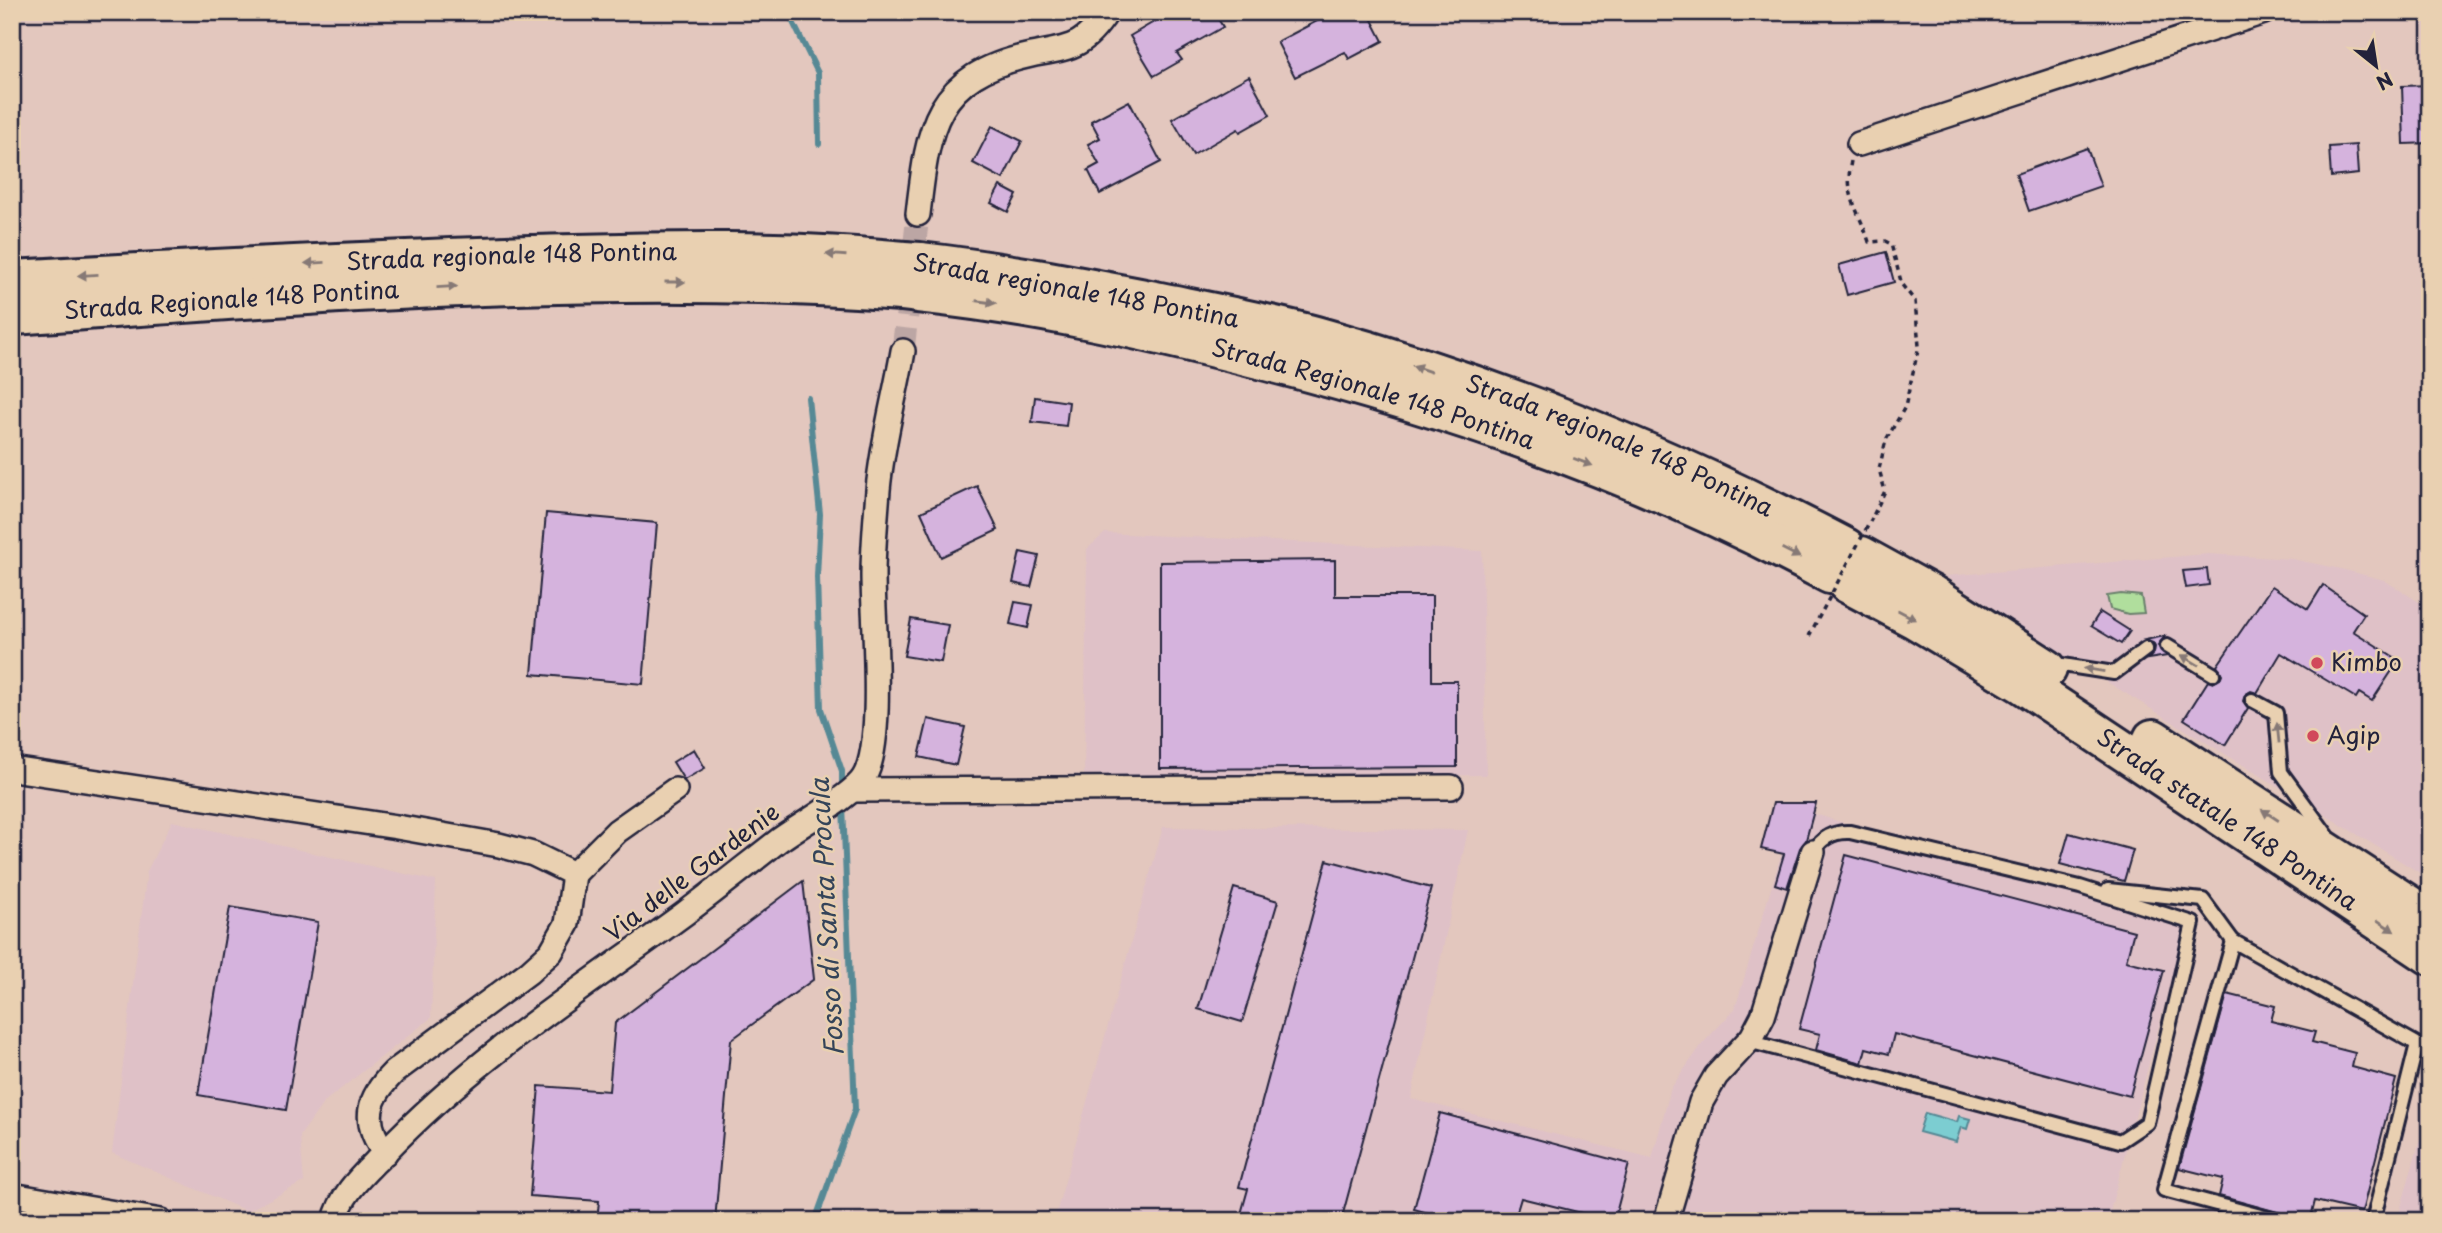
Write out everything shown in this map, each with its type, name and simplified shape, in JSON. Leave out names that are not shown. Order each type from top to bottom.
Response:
[{"type":"highway","name":"Strada regionale 148 Pontina","points":[[12,279],[347,261],[641,252],[800,253],[911,277]]},
{"type":"highway","name":"Strada Regionale 148 Pontina","points":[[12,315],[344,292],[542,283],[749,283],[911,277],[1018,306],[1182,339],[1386,394],[1522,439],[1618,475],[1733,525],[1932,595],[2029,673]]},
{"type":"highway","name":"Strada statale 148 Pontina","points":[[2029,673],[2415,910]]},
{"type":"highway","name":"Strada statale 148 Pontina","points":[[2029,673],[2430,955]]},
{"type":"street","points":[[918,214],[931,131],[937,115],[958,88],[978,74],[1006,62],[1081,43],[1093,33],[1107,12]]},
{"type":"street","points":[[1859,144],[2264,12]]},
{"type":"street","name":"Via delle Gardenie","points":[[335,1221],[346,1196],[385,1153],[485,1059],[688,912],[818,812],[854,790],[863,780],[869,769],[874,735],[876,691],[873,574],[878,488],[903,351]]},
{"type":"street","points":[[12,769],[499,845],[544,858],[574,874]]},
{"type":"street","points":[[854,790],[1451,787]]},
{"type":"street","points":[[385,1153],[377,1143],[371,1121],[371,1104],[379,1088],[394,1072],[551,952],[567,924],[574,874],[617,831],[675,790]]},
{"type":"street","points":[[1666,1221],[1700,1102],[1716,1076],[1748,1041],[1763,1016],[1813,852]]},
{"type":"street","points":[[12,1195],[161,1221]]},
{"type":"lane","points":[[2167,646],[2213,674]]},
{"type":"lane","points":[[2029,673],[2114,673],[2146,649]]},
{"type":"lane","points":[[2252,700],[2276,713],[2281,772],[2330,839],[2415,910]]},
{"type":"lane","points":[[1748,1041],[2120,1141],[2147,1122],[2193,923],[2080,887],[1850,832],[1842,831],[1828,836],[1813,852]]},
{"type":"lane","points":[[2080,887],[2203,900],[2232,941],[2417,1044],[2373,1221]]},
{"type":"lane","points":[[2232,941],[2164,1190],[2279,1221]]},
{"type":"path","points":[[1809,636],[1885,491],[1879,469],[1886,440],[1905,407],[1919,346],[1915,301],[1902,285],[1891,244],[1885,241],[1869,242],[1851,198],[1847,181],[1853,151],[1859,144]]},
{"type":"shaded area","points":[[1105,533],[1482,551],[1486,775],[1084,779],[1087,549]]},
{"type":"shaded area","name":"Agip","points":[[2208,554],[2292,559],[2341,569],[2384,580],[2430,609],[2430,879],[2076,663],[1945,576]]},
{"type":"shaded area","points":[[1795,808],[2185,927],[2110,1211],[2149,1221],[1054,1221],[1163,827],[1468,830],[1411,1099],[1652,1158],[1671,1088],[1703,1043],[1735,1009]]},
{"type":"shaded area","points":[[172,821],[436,881],[431,1018],[324,1102],[300,1136],[304,1182],[247,1211],[112,1153],[147,871]]},
{"type":"shaded area","points":[[2430,1104],[2430,1221],[2397,1221]]},
{"type":"green space","points":[[2107,596],[2141,596],[2144,613],[2128,614],[2110,609]]},
{"type":"water","points":[[1925,1113],[1957,1122],[1959,1116],[1970,1119],[1967,1129],[1961,1127],[1956,1142],[1919,1132]]},
{"type":"building","points":[[1171,12],[1214,12],[1223,27],[1177,53],[1182,60],[1154,76],[1130,36]]},
{"type":"building","points":[[1334,12],[1368,12],[1383,41],[1349,59],[1345,52],[1295,77],[1277,42]]},
{"type":"building","points":[[1249,76],[1270,115],[1240,132],[1238,129],[1193,155],[1172,119]]},
{"type":"building","points":[[2430,85],[2430,143],[2404,144],[2402,86]]},
{"type":"building","points":[[1129,101],[1161,162],[1100,194],[1088,170],[1099,164],[1088,144],[1100,138],[1091,121]]},
{"type":"building","points":[[992,126],[1022,141],[1003,179],[973,163]]},
{"type":"building","points":[[2356,145],[2358,174],[2331,177],[2329,147]]},
{"type":"building","points":[[2087,148],[2101,186],[2029,211],[2016,174]]},
{"type":"building","points":[[1000,186],[1017,195],[1008,212],[991,203]]},
{"type":"building","points":[[1886,252],[1894,282],[1847,295],[1839,265]]},
{"type":"building","points":[[1035,397],[1069,402],[1066,426],[1032,422]]},
{"type":"building","points":[[977,486],[998,530],[941,557],[921,512]]},
{"type":"building","points":[[546,513],[657,523],[643,684],[532,674]]},
{"type":"building","points":[[1020,552],[1039,556],[1031,587],[1013,583]]},
{"type":"building","points":[[1335,560],[1335,596],[1432,596],[1432,681],[1457,681],[1457,767],[1160,769],[1160,562]]},
{"type":"building","points":[[2207,569],[2209,585],[2186,588],[2183,571]]},
{"type":"building","points":[[2323,585],[2364,614],[2353,631],[2399,660],[2372,701],[2359,693],[2356,698],[2281,653],[2257,693],[2251,691],[2245,695],[2243,701],[2248,708],[2225,745],[2184,719],[2208,681],[2213,683],[2220,679],[2222,674],[2217,666],[2272,586],[2308,609]]},
{"type":"building","points":[[1015,602],[1033,605],[1028,628],[1010,624]]},
{"type":"building","points":[[2100,612],[2130,631],[2121,644],[2091,626]]},
{"type":"building","points":[[911,619],[948,625],[941,662],[904,656]]},
{"type":"building","points":[[2165,636],[2158,646],[2167,656],[2148,659],[2154,653],[2155,647],[2153,643],[2145,640]]},
{"type":"building","points":[[928,719],[965,727],[956,765],[919,757]]},
{"type":"building","points":[[694,749],[705,768],[684,780],[673,762]]},
{"type":"building","points":[[1773,803],[1816,803],[1806,840],[1800,848],[1787,888],[1775,884],[1784,854],[1761,849]]},
{"type":"building","points":[[2069,833],[2133,850],[2124,881],[2060,864]]},
{"type":"building","points":[[1846,855],[2134,931],[2126,961],[2164,970],[2130,1096],[1894,1034],[1889,1054],[1866,1048],[1862,1063],[1816,1050],[1820,1034],[1799,1029]]},
{"type":"building","points":[[1327,860],[1431,888],[1341,1221],[1239,1221],[1248,1189],[1239,1187]]},
{"type":"building","points":[[803,881],[814,979],[731,1040],[715,1221],[597,1221],[599,1201],[530,1196],[539,1086],[609,1091],[615,1023]]},
{"type":"building","points":[[1234,888],[1278,901],[1242,1022],[1198,1009]]},
{"type":"building","points":[[230,907],[318,922],[286,1110],[198,1095]]},
{"type":"building","points":[[2227,994],[2275,1006],[2271,1021],[2315,1032],[2312,1042],[2355,1053],[2352,1067],[2396,1079],[2362,1212],[2315,1201],[2310,1221],[2287,1219],[2281,1213],[2219,1196],[2223,1179],[2179,1168]]},
{"type":"building","points":[[1440,1113],[1629,1164],[1614,1221],[1521,1198],[1514,1221],[1457,1221],[1414,1209]]},
{"type":"waterway","name":"Fosso di Santa Procula","points":[[788,12],[818,73],[819,144]]},
{"type":"waterway","name":"Fosso di Santa Procula","points":[[808,398],[820,514],[817,577],[821,709],[842,771],[842,791]]},
{"type":"waterway","name":"Fosso di Santa Procula","points":[[815,1221],[855,1109],[843,805]]},
{"type":"tunnel","points":[[903,351],[918,214]]},
{"type":"place","name":"Kimbo","points":[[2317,663]]},
{"type":"place","name":"Agip","points":[[2313,736]]}]
